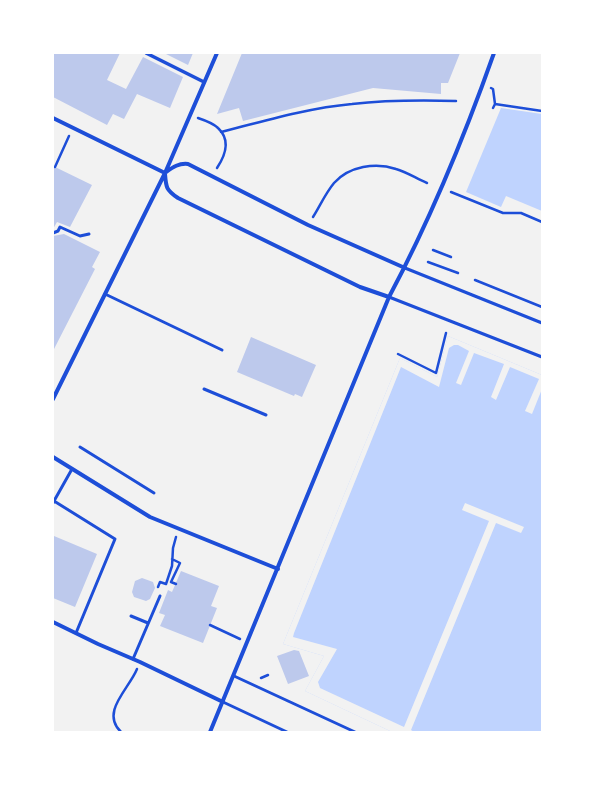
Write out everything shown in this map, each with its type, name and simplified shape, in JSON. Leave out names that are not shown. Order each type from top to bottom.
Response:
[{"type":"street","points":[[146,53],[204,82]]},
{"type":"street","points":[[53,399],[55,392],[165,173],[216,53]]},
{"type":"street","points":[[210,732],[389,297],[412,255],[443,183],[483,85],[494,53]]},
{"type":"street","points":[[53,118],[165,173]]},
{"type":"street","points":[[165,173],[174,166],[183,163],[188,164],[308,225],[405,268]]},
{"type":"street","points":[[165,173],[166,187],[178,198],[360,287],[389,297]]},
{"type":"street","points":[[53,457],[150,517],[278,569]]},
{"type":"street","points":[[53,622],[223,702]]},
{"type":"lane","points":[[53,233],[58,231],[60,227],[80,236],[89,234]]},
{"type":"lane","points":[[405,268],[542,323]]},
{"type":"lane","points":[[105,294],[222,350]]},
{"type":"lane","points":[[389,297],[542,357]]},
{"type":"lane","points":[[204,389],[266,415]]},
{"type":"lane","points":[[80,447],[154,493]]},
{"type":"lane","points":[[72,469],[53,502],[115,539],[76,633]]},
{"type":"lane","points":[[133,659],[160,596]]},
{"type":"lane","points":[[131,616],[148,623]]},
{"type":"lane","points":[[234,676],[355,732]]},
{"type":"lane","points":[[223,702],[280,731],[287,732]]},
{"type":"path","points":[[483,85],[493,89],[494,106],[542,111]]},
{"type":"path","points":[[221,132],[298,113],[351,104],[413,100],[456,101]]},
{"type":"path","points":[[190,114],[218,127],[226,145],[225,154],[213,176]]},
{"type":"path","points":[[55,167],[73,127]]},
{"type":"path","points":[[308,225],[335,182],[361,167],[386,166],[398,169],[427,183]]},
{"type":"path","points":[[451,192],[503,213],[521,213],[542,222]]},
{"type":"path","points":[[433,250],[450,257]]},
{"type":"path","points":[[428,262],[458,273]]},
{"type":"path","points":[[475,280],[542,307]]},
{"type":"path","points":[[398,354],[436,373],[446,332]]},
{"type":"path","points":[[160,596],[155,594],[160,582],[166,584],[172,566],[173,548],[179,529]]},
{"type":"path","points":[[172,559],[180,562],[171,582],[176,584]]},
{"type":"path","points":[[210,625],[248,642]]},
{"type":"path","points":[[121,732],[113,718],[114,708],[133,678],[140,662]]},
{"type":"water","points":[[501,108],[542,114],[542,211],[506,196],[501,207],[466,192]]},
{"type":"water","points":[[448,336],[542,375],[542,732],[392,732],[305,691],[324,656],[283,644],[400,358],[437,377]]},
{"type":"pier","points":[[448,336],[542,375],[542,389],[532,414],[525,411],[539,379],[510,367],[496,400],[491,397],[504,364],[474,353],[461,385],[456,383],[469,351],[458,345],[454,345],[449,348],[439,387],[401,367],[293,637],[337,649],[318,682],[320,688],[404,727],[489,521],[462,510],[465,503],[524,527],[521,533],[496,523],[411,730],[414,732],[392,732],[305,691],[324,656],[283,644],[400,358],[437,377]]},
{"type":"building","points":[[53,53],[120,53],[107,80],[126,89],[143,57],[183,77],[170,108],[137,94],[124,119],[113,114],[107,125],[53,97]]},
{"type":"building","points":[[164,53],[193,53],[188,65]]},
{"type":"building","points":[[242,53],[460,53],[448,83],[441,83],[441,94],[373,88],[243,121],[239,108],[217,114]]},
{"type":"building","points":[[53,166],[92,185],[70,227],[57,222],[53,229]]},
{"type":"building","points":[[64,234],[100,252],[92,267],[95,269],[53,351],[53,236]]},
{"type":"building","points":[[251,337],[316,365],[302,397],[295,394],[294,396],[237,372]]},
{"type":"building","points":[[54,536],[97,554],[75,607],[53,598]]},
{"type":"building","points":[[181,571],[219,586],[211,606],[217,608],[203,643],[160,626],[165,615],[159,613],[168,590],[172,592]]},
{"type":"building","points":[[142,578],[153,582],[155,588],[150,599],[146,601],[134,597],[132,592],[135,581]]},
{"type":"building","points":[[294,650],[299,651],[309,676],[288,684],[277,656]]}]
